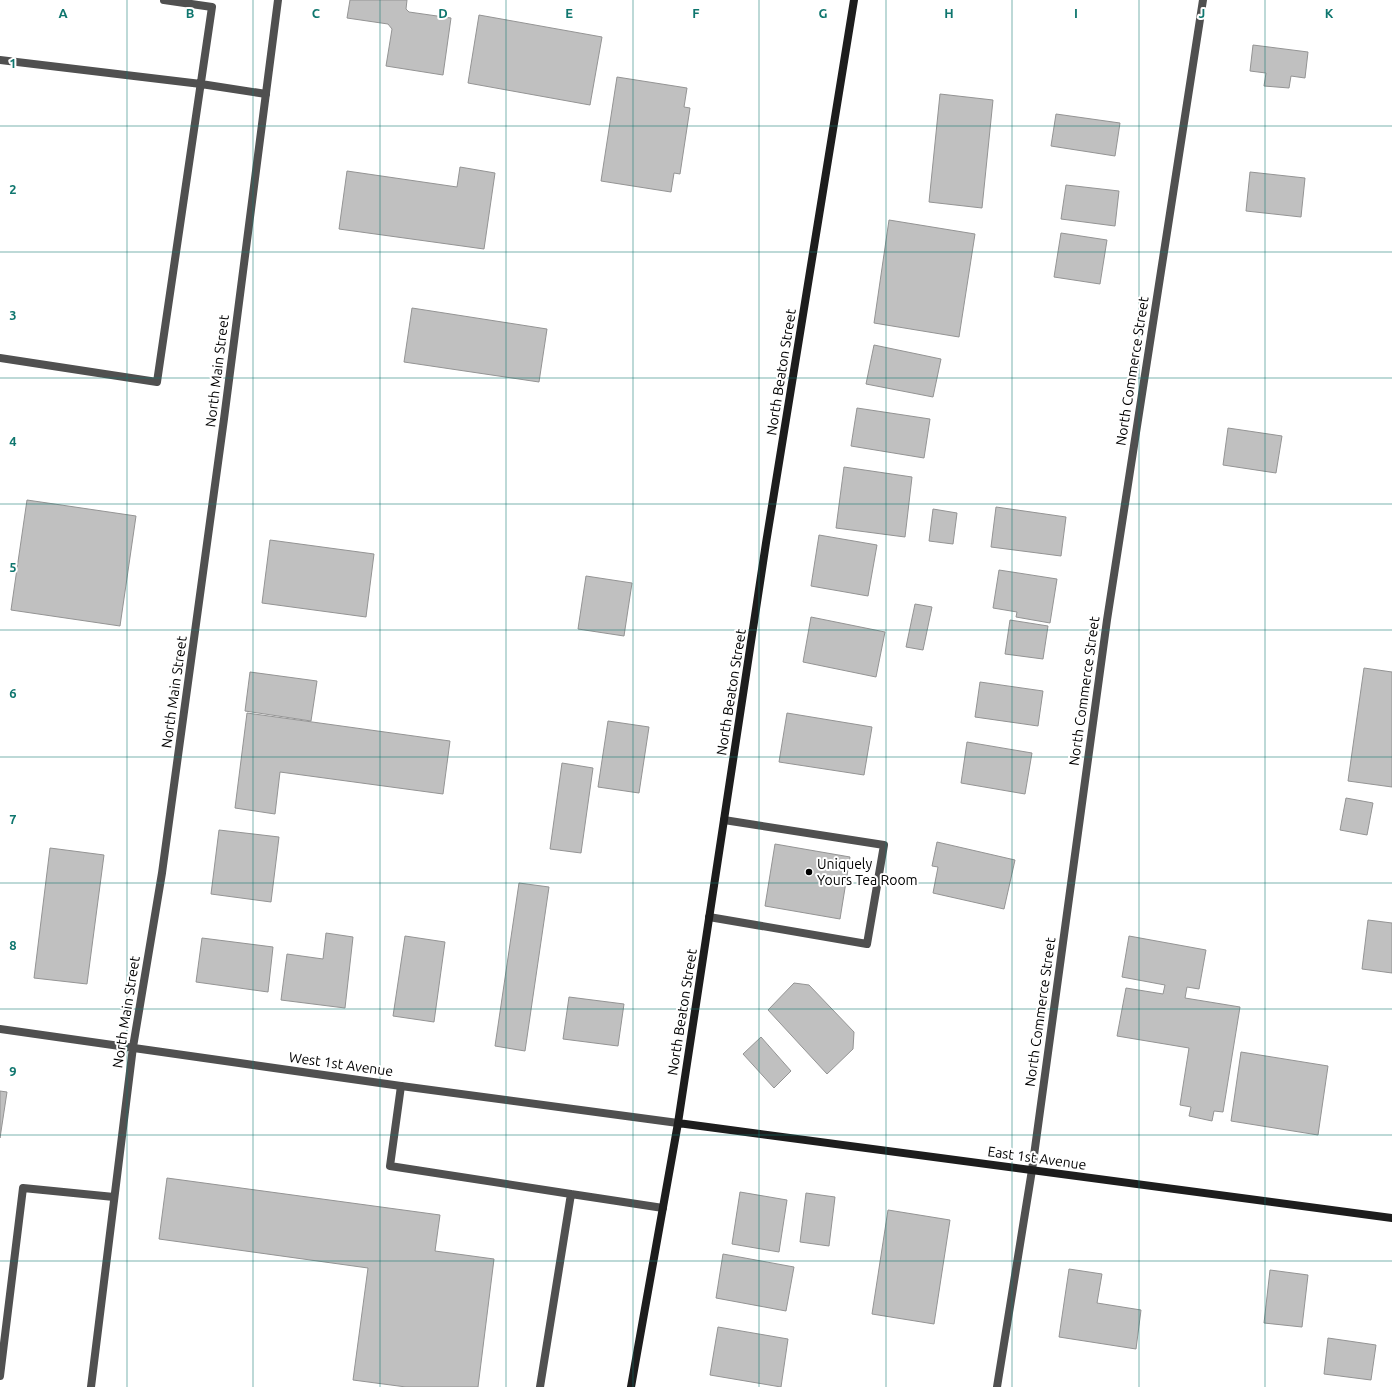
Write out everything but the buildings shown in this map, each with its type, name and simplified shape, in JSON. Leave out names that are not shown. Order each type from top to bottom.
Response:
[{"type":"main road","name":"North Beaton Street","points":[[631,1387],[678,1123],[766,543],[854,0]]},
{"type":"main road","name":"East 1st Avenue","points":[[678,1123],[1392,1218]]},
{"type":"street","points":[[0,358],[157,382],[212,7],[164,0]]},
{"type":"street","name":"North Main Street","points":[[91,1387],[133,1047],[163,866],[224,419],[278,0]]},
{"type":"street","name":"North Commerce Street","points":[[997,1387],[1032,1170],[1107,620],[1203,0]]},
{"type":"street","points":[[0,60],[201,84],[266,94]]},
{"type":"street","points":[[709,917],[867,944],[884,845],[724,820]]},
{"type":"street","name":"West 1st Avenue","points":[[0,1029],[401,1086],[678,1123]]},
{"type":"street","points":[[401,1086],[390,1166],[663,1208]]},
{"type":"street","points":[[0,1376],[24,1188],[114,1197]]},
{"type":"street","points":[[540,1387],[571,1194]]},
{"type":"place","name":"Uniquely Yours Tea Room","points":[[809,872]]}]
